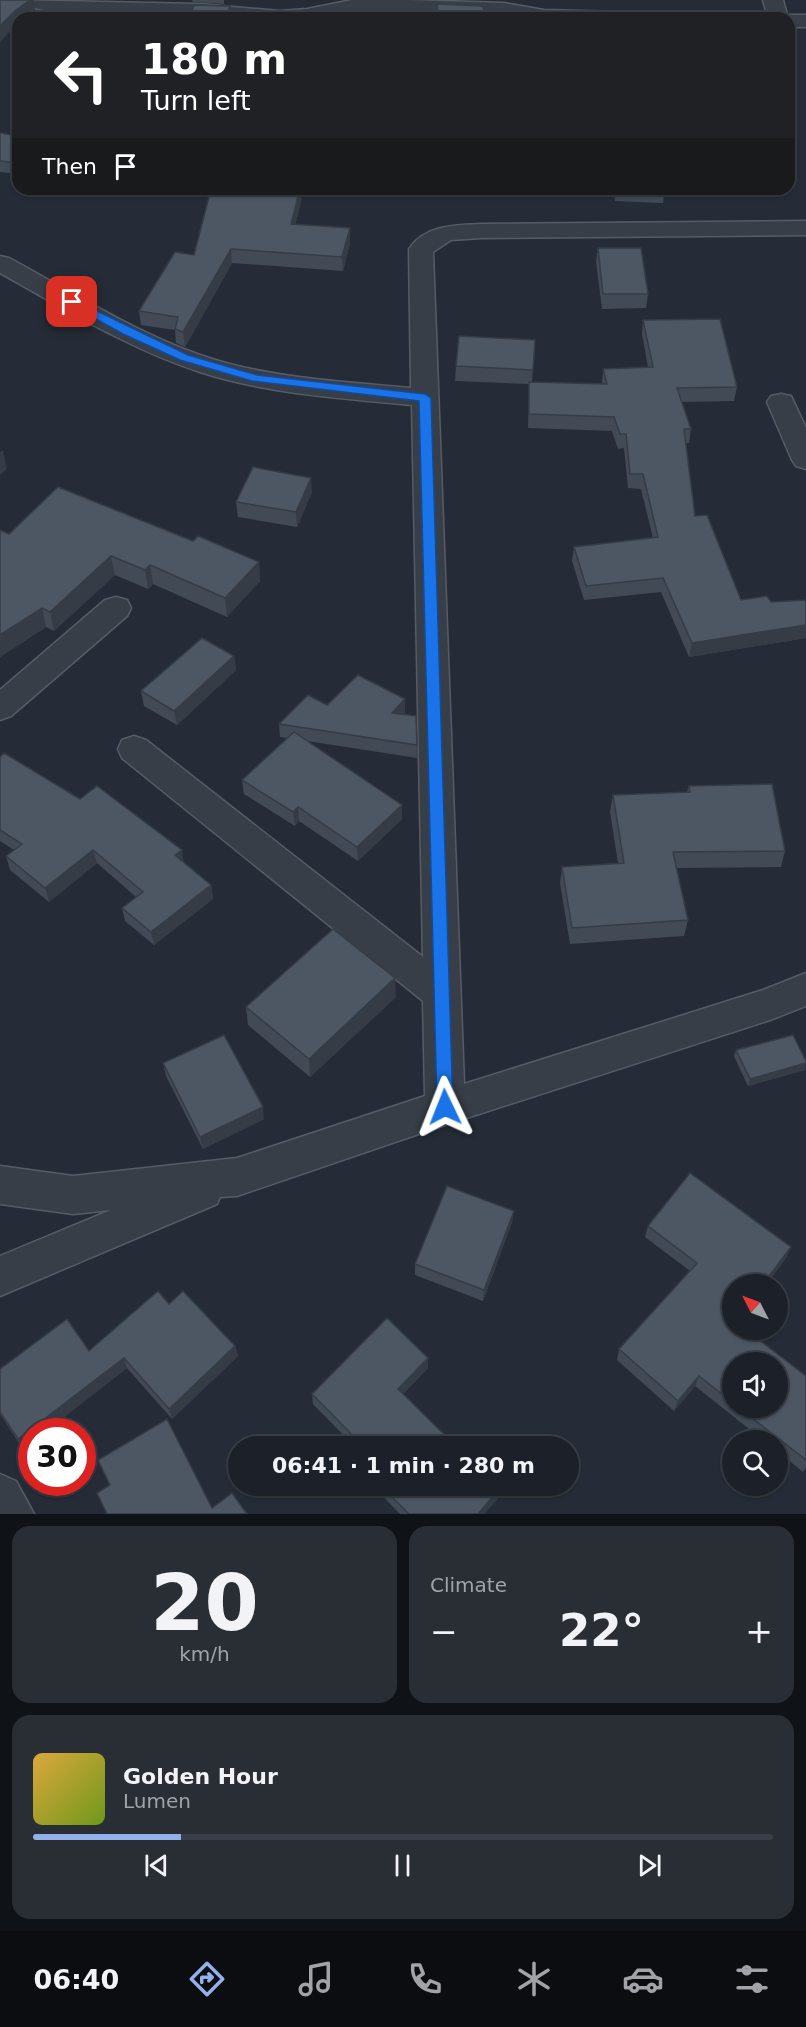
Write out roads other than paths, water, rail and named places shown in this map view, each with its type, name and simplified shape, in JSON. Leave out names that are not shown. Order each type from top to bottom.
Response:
[{"type":"street","points":[[21,0],[69,9],[225,12]]},
{"type":"street","points":[[322,12],[371,5],[504,9],[521,12]]},
{"type":"street","points":[[445,1107],[421,249],[445,233],[481,231],[806,228]]},
{"type":"street","points":[[0,263],[127,332],[184,358],[256,378],[425,398]]},
{"type":"street","points":[[781,402],[806,460]]},
{"type":"street","points":[[0,708],[116,608]]},
{"type":"street","points":[[134,749],[442,994]]},
{"type":"street","points":[[0,1276],[237,1177],[445,1107],[770,1004],[806,989]]},
{"type":"street","points":[[0,1185],[73,1195],[237,1177]]},
{"type":"street","points":[[0,1497],[11,1514]]}]
